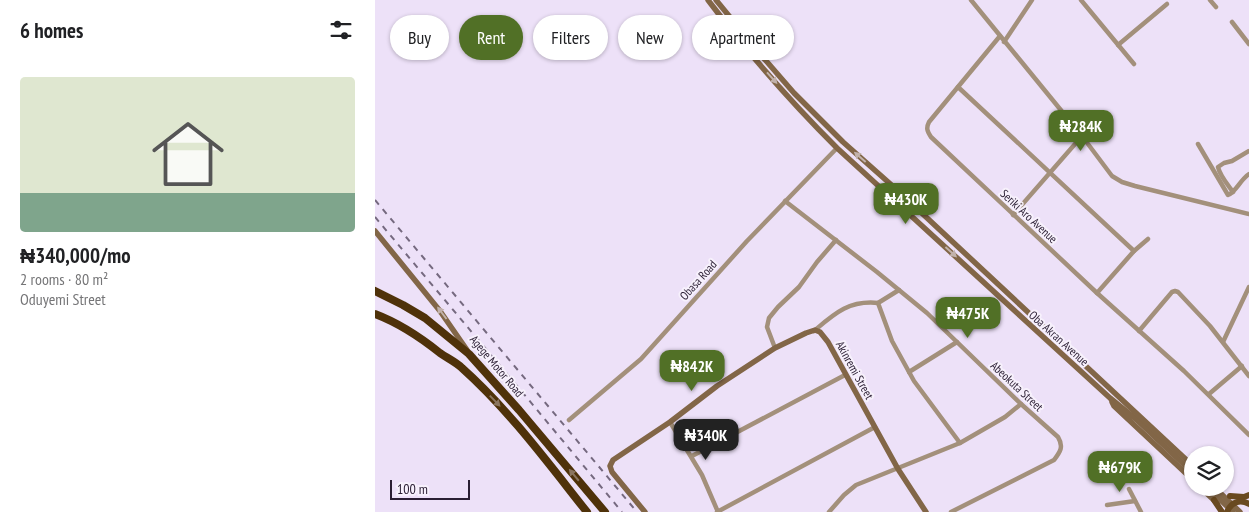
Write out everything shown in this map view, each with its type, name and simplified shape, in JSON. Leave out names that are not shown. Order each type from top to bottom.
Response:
[{"type":"highway","points":[[375,291],[425,318],[469,354]]},
{"type":"highway","name":"Agege Motor Road","points":[[375,314],[395,322],[461,366],[503,409],[587,512]]},
{"type":"highway","name":"Agege Motor Road","points":[[469,354],[605,512]]},
{"type":"main road","name":"Oba Akran Avenue","points":[[707,0],[804,115],[837,148],[1110,398],[1184,458]]},
{"type":"main road","name":"Oba Akran Avenue","points":[[716,0],[773,69],[819,119],[1110,390],[1184,468]]},
{"type":"main road","name":"Agege Motor Road","points":[[375,231],[440,311],[469,354]]},
{"type":"main road","points":[[645,512],[611,472],[610,466],[613,460],[671,422],[717,386],[775,348],[814,331]]},
{"type":"main road","name":"Akinremi Street","points":[[814,331],[820,332],[823,335],[898,469],[926,512]]},
{"type":"main road","points":[[1110,390],[1184,454]]},
{"type":"main road","points":[[1110,398],[1114,406],[1184,470]]},
{"type":"main road","points":[[1210,496],[1225,512],[1229,507],[1249,497]]},
{"type":"main road","points":[[1217,496],[1233,512]]},
{"type":"main road","points":[[1223,496],[1240,512]]},
{"type":"main road","points":[[1230,496],[1249,497]]},
{"type":"main road","points":[[1230,496],[1249,504]]},
{"type":"street","points":[[971,0],[1082,136],[1112,176],[1122,182],[1249,214]]},
{"type":"street","points":[[1004,42],[1031,0]]},
{"type":"street","points":[[1081,0],[1134,64]]},
{"type":"street","points":[[1210,0],[1216,7]]},
{"type":"street","points":[[1118,45],[1167,4]]},
{"type":"street","points":[[1232,22],[1249,44]]},
{"type":"street","name":"Seriki Aro Avenue","points":[[1000,36],[929,122],[927,132],[1097,294],[1209,394],[1249,435]]},
{"type":"street","points":[[958,87],[1134,252]]},
{"type":"street","points":[[1013,215],[1082,136]]},
{"type":"street","points":[[1198,144],[1227,194],[1229,195],[1233,192],[1242,179],[1249,174]]},
{"type":"street","name":"Obasa Road","points":[[569,420],[641,359],[747,241],[837,148]]},
{"type":"street","points":[[1233,192],[1218,169],[1224,162],[1249,151]]},
{"type":"street","name":"Abeokuta Street","points":[[785,201],[927,313],[1058,437],[1061,451],[1054,460],[951,512]]},
{"type":"street","points":[[1097,294],[1148,239]]},
{"type":"street","points":[[775,348],[767,327],[769,318],[799,288],[817,262],[836,240]]},
{"type":"street","points":[[1223,342],[1249,287]]},
{"type":"street","points":[[814,331],[835,314],[855,304],[877,303],[899,290]]},
{"type":"street","points":[[1139,331],[1172,292],[1178,292],[1223,342],[1249,376]]},
{"type":"street","points":[[877,303],[892,341],[914,381],[960,443]]},
{"type":"street","points":[[909,372],[957,342]]},
{"type":"street","points":[[1209,394],[1242,366]]},
{"type":"street","points":[[692,456],[845,374]]},
{"type":"street","points":[[829,512],[844,495],[857,485],[960,443],[1005,418],[1021,404]]},
{"type":"street","points":[[671,422],[702,475],[718,512],[875,427]]},
{"type":"street","points":[[1129,489],[1141,512]]},
{"type":"street","points":[[1107,505],[1135,501]]},
{"type":"railway","points":[[375,200],[637,512]]},
{"type":"railway","points":[[375,217],[622,512]]}]
